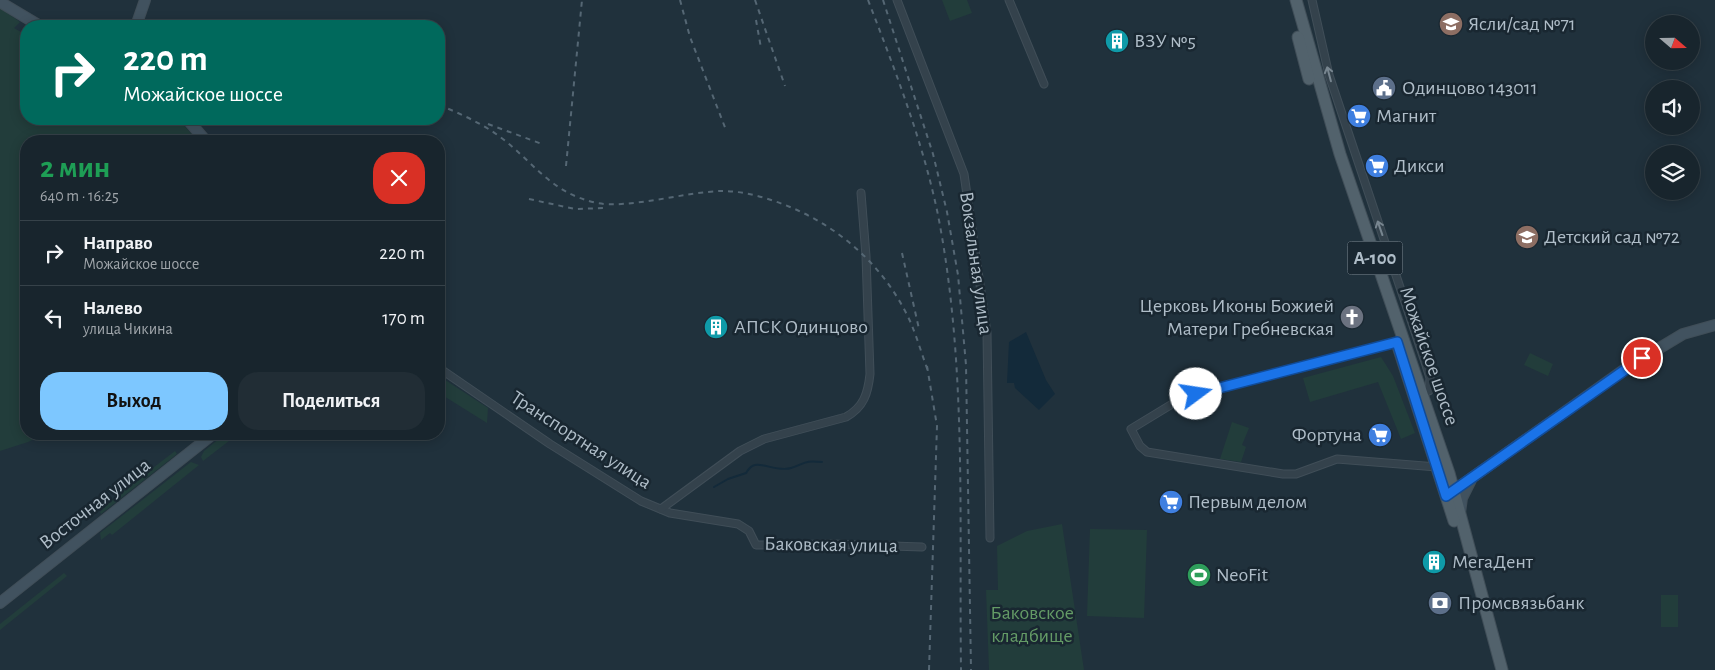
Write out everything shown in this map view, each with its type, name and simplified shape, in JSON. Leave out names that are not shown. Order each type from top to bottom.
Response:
[{"type":"main road","name":"Можайское шоссе","points":[[1289,0],[1314,98],[1397,342],[1437,467],[1460,514],[1502,670]]},
{"type":"main road","name":"Можайское шоссе","points":[[1296,0],[1340,154],[1426,392],[1494,670]]},
{"type":"street","points":[[138,20],[145,0]]},
{"type":"street","name":"Вокзальная улица","points":[[897,0],[964,174],[987,333],[990,538]]},
{"type":"street","points":[[1009,0],[1044,84]]},
{"type":"street","points":[[1312,0],[1329,75],[1430,378],[1426,392]]},
{"type":"street","points":[[0,2],[30,20]]},
{"type":"street","points":[[192,125],[201,135]]},
{"type":"street","name":"Транспортная улица","points":[[445,372],[615,486],[661,509],[740,451],[764,439],[846,417],[858,410],[868,391],[870,374],[862,193]]},
{"type":"street","points":[[1450,493],[1624,369],[1683,334],[1715,325]]},
{"type":"street","points":[[1397,342],[1182,398],[1131,429],[1140,446],[1147,452],[1283,474],[1296,474],[1337,459],[1437,467]]},
{"type":"street","name":"Восточная улица","points":[[0,603],[205,440]]},
{"type":"street","points":[[1460,514],[1462,498],[1471,479]]},
{"type":"street","name":"Баковская улица","points":[[661,509],[738,524],[749,531],[755,543],[759,546],[832,544],[922,547]]},
{"type":"green space","points":[[942,0],[967,0],[972,13],[950,21]]},
{"type":"green space","points":[[0,8],[20,22],[14,28],[20,32],[20,125],[183,125],[193,135],[20,135],[20,440],[32,440],[0,451]]},
{"type":"green space","points":[[1530,353],[1553,364],[1548,376],[1524,365]]},
{"type":"green space","points":[[1381,357],[1393,376],[1415,433],[1401,439],[1378,382],[1310,402],[1303,378]]},
{"type":"green space","points":[[445,380],[488,408],[487,423],[445,397]]},
{"type":"green space","points":[[1232,422],[1249,428],[1242,445],[1246,447],[1241,462],[1220,459]]},
{"type":"green space","points":[[218,440],[230,440],[203,461],[201,457],[204,451]]},
{"type":"green space","points":[[175,451],[177,454],[101,514],[100,512],[114,498]]},
{"type":"green space","points":[[191,462],[199,465],[112,535],[110,533],[101,540],[100,533]]},
{"type":"green space","name":"Баковское кладбище","points":[[1062,524],[1084,670],[989,670],[986,590],[998,590],[997,546],[1027,531]]},
{"type":"green space","points":[[1090,529],[1147,530],[1144,618],[1087,616]]},
{"type":"green space","points":[[64,573],[67,576],[0,630],[0,624]]},
{"type":"green space","points":[[1661,595],[1678,595],[1678,627],[1661,627]]},
{"type":"water","points":[[1026,332],[1046,380],[1055,394],[1039,410],[1015,388],[1014,383],[1007,383],[1009,342]]},
{"type":"waterway","points":[[714,487],[728,479],[746,473],[750,467],[755,465],[786,469],[808,462],[822,462]]},
{"type":"railway","points":[[566,166],[582,0]]},
{"type":"railway","points":[[680,0],[690,37],[726,130]]},
{"type":"railway","points":[[755,0],[785,86]]},
{"type":"railway","points":[[868,0],[925,160],[938,215],[947,271],[954,328],[960,442],[961,670]]},
{"type":"railway","points":[[883,0],[933,154],[947,212],[958,275],[966,365],[971,670]]},
{"type":"railway","points":[[756,20],[761,48]]},
{"type":"railway","points":[[445,108],[492,131],[544,176],[567,192],[597,203],[625,204],[707,192],[730,191],[765,198],[809,216],[845,239],[861,253],[889,284],[910,321],[928,371]]},
{"type":"railway","points":[[488,124],[542,144]]},
{"type":"railway","points":[[529,199],[575,209],[606,208]]},
{"type":"railway","points":[[902,253],[919,329]]},
{"type":"railway","points":[[927,366],[937,426],[929,670]]},
{"type":"place","name":"Ясли/сад №71","points":[[1451,24]]},
{"type":"place","name":"ВЗУ №5","points":[[1117,41]]},
{"type":"place","name":"Одинцово 143011","points":[[1384,88]]},
{"type":"place","name":"Магнит","points":[[1359,116]]},
{"type":"place","name":"Дикси","points":[[1377,166]]},
{"type":"place","name":"Детский сад №72","points":[[1527,237]]},
{"type":"place","name":"Церковь Иконы Божией Матери Гребневская","points":[[1352,317]]},
{"type":"place","name":"АПСК Одинцово","points":[[716,327]]},
{"type":"place","name":"Фортуна","points":[[1380,435]]},
{"type":"place","name":"Первым делом","points":[[1171,502]]},
{"type":"place","name":"МегаДент","points":[[1434,562]]},
{"type":"place","name":"NeoFit","points":[[1199,575]]},
{"type":"place","name":"Промсвязьбанк","points":[[1440,603]]},
{"type":"route","points":[[1196,394],[1376,350],[1397,342],[1446,496],[1642,358]]}]
